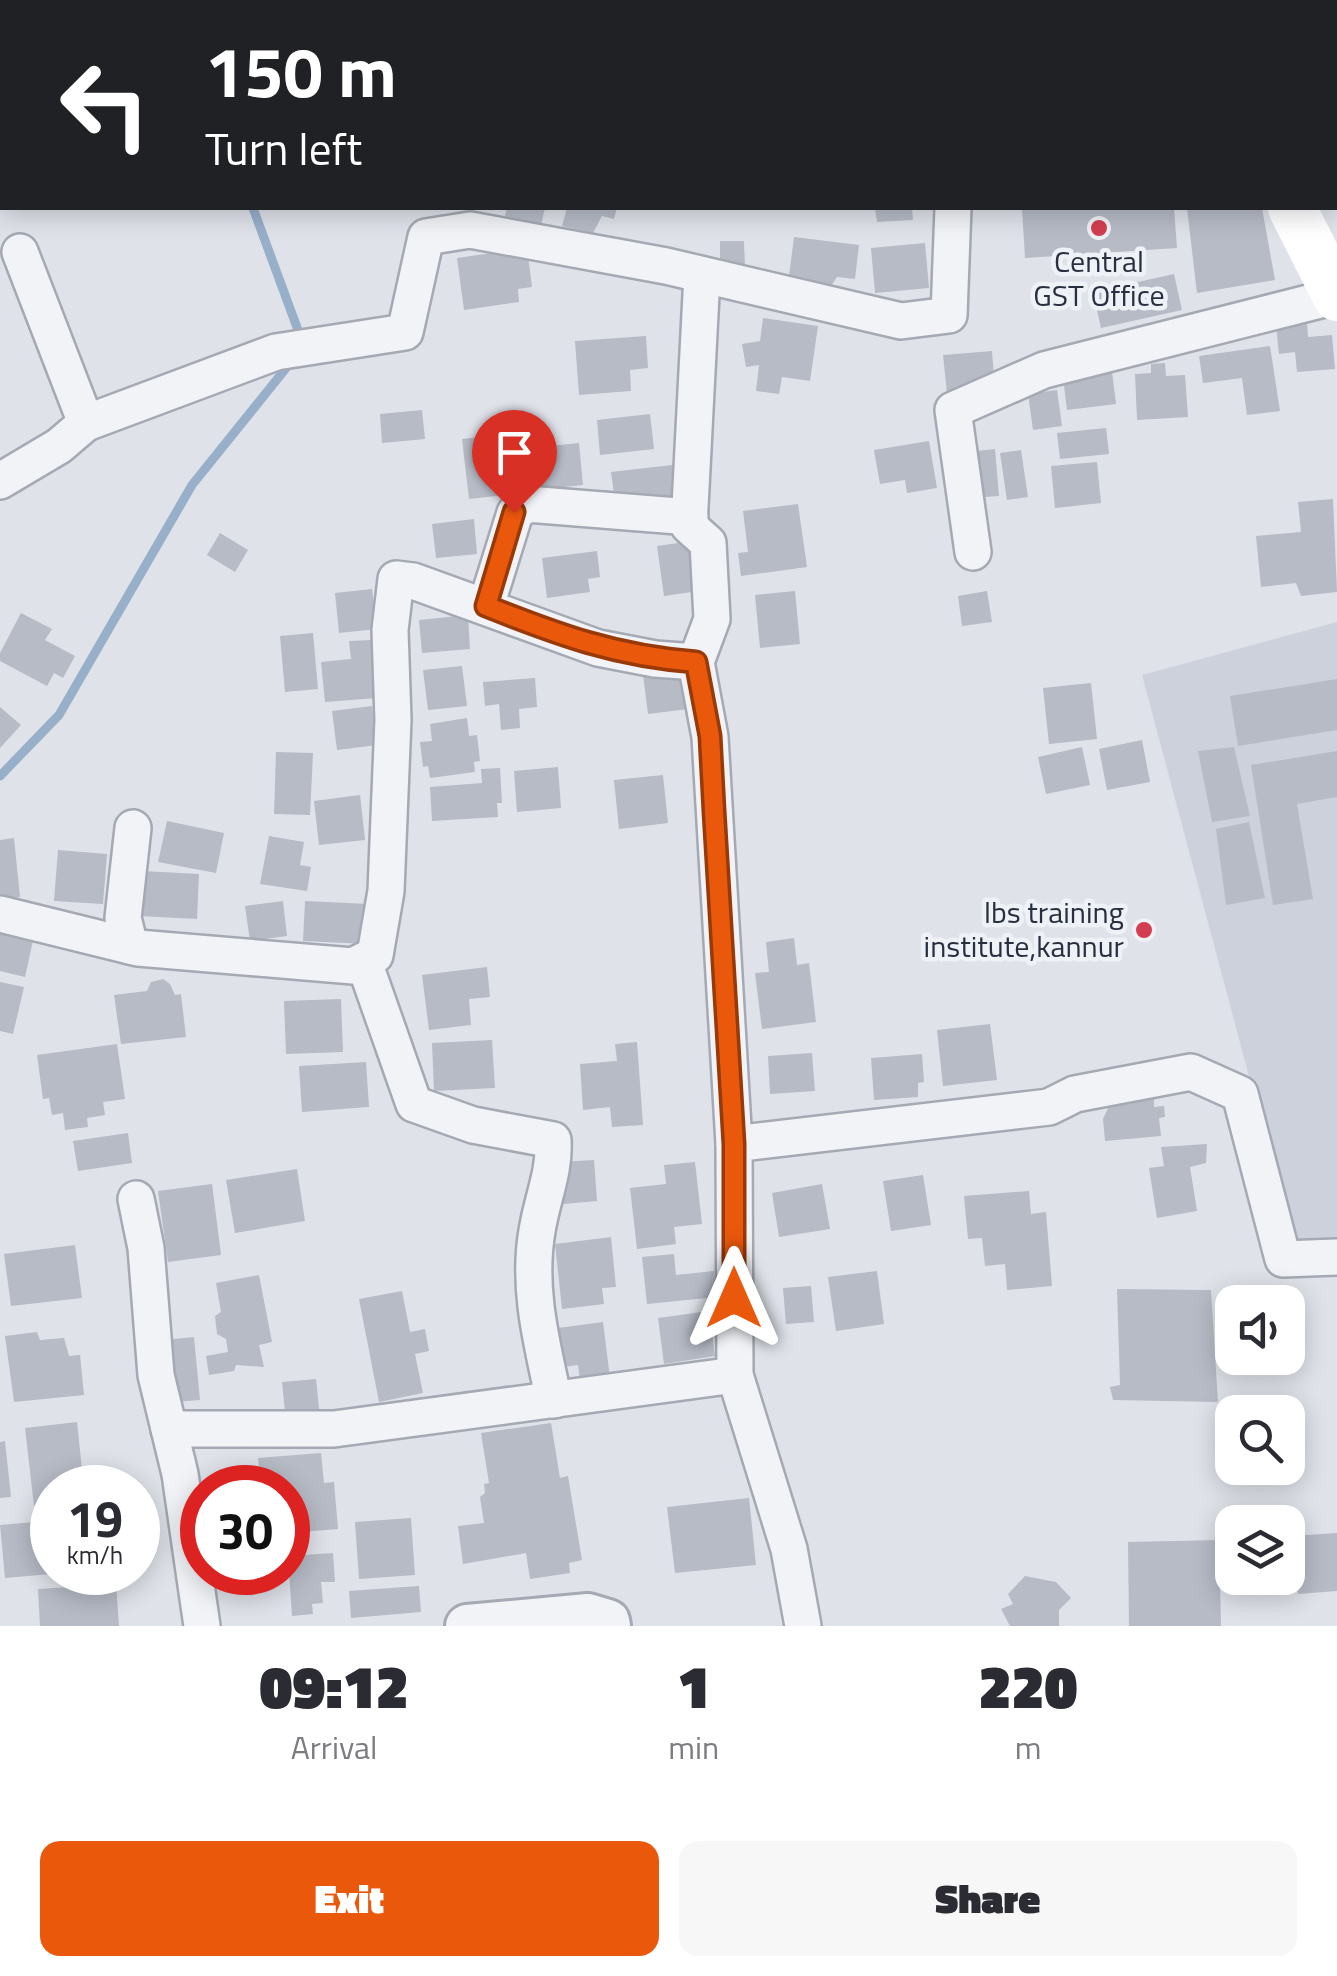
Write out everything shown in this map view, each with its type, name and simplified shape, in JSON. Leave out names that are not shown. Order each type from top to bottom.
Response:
[{"type":"main road","points":[[1293,210],[1337,297]]},
{"type":"street","points":[[0,480],[60,446],[86,423],[276,352],[405,332],[426,237],[470,230],[702,275],[901,321],[949,315],[953,210]]},
{"type":"street","points":[[20,252],[86,423]]},
{"type":"street","points":[[702,275],[689,526],[708,543],[712,620],[696,662],[710,736],[734,1144],[734,1375],[790,1549],[803,1626]]},
{"type":"street","points":[[973,552],[953,410],[1044,370],[1337,297]]},
{"type":"street","points":[[486,606],[514,512],[527,504],[690,517]]},
{"type":"street","points":[[0,914],[130,946],[353,966],[375,955],[386,891],[394,720],[390,630],[396,579],[413,580],[598,648],[696,662]]},
{"type":"street","points":[[130,946],[124,918],[133,828]]},
{"type":"street","points":[[364,962],[414,1104],[473,1125],[554,1140],[554,1163],[536,1233],[534,1308],[554,1400]]},
{"type":"street","points":[[734,1144],[1049,1107],[1075,1094],[1191,1072],[1240,1094],[1282,1260],[1337,1258]]},
{"type":"street","points":[[136,1199],[146,1248],[156,1375],[180,1474],[202,1626]]},
{"type":"street","points":[[169,1429],[334,1429],[734,1375]]},
{"type":"street","points":[[468,1626],[588,1615],[608,1621],[609,1626]]},
{"type":"shaded area","points":[[1337,622],[1337,1246],[1295,1249],[1142,675]]},
{"type":"building","points":[[506,210],[545,210],[541,225],[505,216]]},
{"type":"building","points":[[566,210],[616,210],[614,219],[602,216],[593,233],[562,226]]},
{"type":"building","points":[[875,210],[912,210],[913,220],[877,222]]},
{"type":"building","name":"Central GST Office","points":[[1022,210],[1174,210],[1177,248],[1025,258]]},
{"type":"building","points":[[1187,210],[1262,210],[1275,280],[1197,293]]},
{"type":"building","points":[[794,237],[859,245],[855,279],[837,277],[829,289],[788,284]]},
{"type":"building","points":[[720,241],[744,241],[745,267],[720,267]]},
{"type":"building","points":[[925,243],[929,288],[875,293],[871,248]]},
{"type":"building","points":[[527,248],[532,287],[518,289],[519,302],[464,310],[457,258]]},
{"type":"building","points":[[1174,274],[1182,310],[1101,328],[1093,292]]},
{"type":"building","points":[[763,318],[818,326],[810,381],[782,377],[779,394],[756,391],[759,365],[746,367],[742,344],[760,341]]},
{"type":"building","points":[[1307,323],[1308,337],[1332,335],[1335,369],[1297,372],[1295,352],[1279,354],[1276,326]]},
{"type":"building","points":[[646,336],[648,368],[630,370],[631,391],[579,395],[575,341]]},
{"type":"building","points":[[1270,346],[1280,411],[1247,415],[1242,378],[1203,383],[1199,356]]},
{"type":"building","points":[[992,351],[995,389],[947,393],[943,355]]},
{"type":"building","points":[[1165,363],[1166,376],[1185,375],[1188,417],[1137,420],[1135,374],[1151,373],[1151,364]]},
{"type":"building","points":[[1112,372],[1116,404],[1067,410],[1063,378]]},
{"type":"building","points":[[1057,390],[1062,426],[1033,430],[1028,394]]},
{"type":"building","points":[[422,410],[425,439],[382,443],[380,414]]},
{"type":"building","points":[[650,414],[654,449],[600,455],[597,420]]},
{"type":"building","points":[[1106,428],[1109,454],[1060,459],[1057,433]]},
{"type":"building","points":[[518,433],[525,493],[469,499],[462,439]]},
{"type":"building","points":[[929,441],[937,488],[907,493],[905,480],[880,484],[874,450]]},
{"type":"building","points":[[579,443],[583,485],[535,490],[531,448]]},
{"type":"building","points":[[995,449],[999,496],[971,498],[967,452]]},
{"type":"building","points":[[1021,450],[1028,497],[1007,500],[1000,453]]},
{"type":"building","points":[[1097,462],[1101,503],[1055,508],[1051,466]]},
{"type":"building","points":[[672,465],[678,508],[617,515],[611,472]]},
{"type":"building","points":[[1333,499],[1337,592],[1301,596],[1296,583],[1261,587],[1256,536],[1301,532],[1298,502]]},
{"type":"building","points":[[798,504],[807,567],[741,576],[738,553],[748,552],[743,511]]},
{"type":"building","points":[[474,519],[477,554],[436,558],[432,524]]},
{"type":"building","points":[[220,533],[248,550],[235,572],[207,555]]},
{"type":"building","points":[[685,542],[687,550],[701,552],[706,590],[664,596],[657,546]]},
{"type":"building","points":[[597,551],[600,577],[588,579],[590,592],[547,598],[542,558]]},
{"type":"building","points":[[372,589],[377,629],[339,633],[335,593]]},
{"type":"building","points":[[795,591],[800,644],[760,648],[755,595]]},
{"type":"building","points":[[987,591],[992,622],[962,626],[958,596]]},
{"type":"building","points":[[21,613],[52,629],[45,640],[75,656],[63,678],[54,673],[47,686],[0,661],[0,653]]},
{"type":"building","points":[[468,615],[470,649],[422,653],[419,620]]},
{"type":"building","points":[[313,633],[318,689],[285,692],[280,636]]},
{"type":"building","points":[[372,640],[377,698],[325,702],[321,662],[351,659],[349,641]]},
{"type":"building","points":[[462,666],[467,706],[428,710],[423,670]]},
{"type":"building","points":[[684,669],[688,709],[648,714],[643,674]]},
{"type":"building","points":[[535,678],[537,707],[519,709],[520,728],[501,730],[499,704],[485,706],[483,682]]},
{"type":"building","points":[[1337,679],[1337,730],[1238,746],[1230,696]]},
{"type":"building","points":[[1091,683],[1097,739],[1049,744],[1043,688]]},
{"type":"building","points":[[372,706],[377,745],[337,750],[332,711]]},
{"type":"building","points":[[0,707],[21,725],[0,748]]},
{"type":"building","points":[[467,718],[469,736],[477,735],[480,761],[474,762],[475,772],[430,778],[428,766],[423,767],[420,742],[432,741],[430,724]]},
{"type":"building","points":[[1142,740],[1150,782],[1107,790],[1099,749]]},
{"type":"building","points":[[1082,747],[1090,785],[1046,794],[1038,757]]},
{"type":"building","points":[[1234,747],[1250,816],[1212,822],[1198,751]]},
{"type":"building","points":[[1337,751],[1337,797],[1297,804],[1313,899],[1273,905],[1251,765]]},
{"type":"building","points":[[276,752],[313,753],[310,815],[274,814]]},
{"type":"building","points":[[558,767],[561,808],[517,812],[514,771]]},
{"type":"building","points":[[500,768],[502,803],[497,803],[498,817],[432,821],[430,787],[482,783],[481,769]]},
{"type":"building","points":[[663,775],[668,823],[619,829],[614,780]]},
{"type":"building","points":[[360,795],[365,840],[319,845],[314,801]]},
{"type":"building","points":[[167,821],[224,833],[216,873],[158,862]]},
{"type":"building","points":[[1249,822],[1265,898],[1226,905],[1216,829]]},
{"type":"building","points":[[269,836],[304,842],[300,865],[311,867],[307,891],[260,884]]},
{"type":"building","points":[[14,838],[20,897],[0,899],[0,840]]},
{"type":"building","points":[[58,850],[107,854],[103,904],[54,901]]},
{"type":"building","points":[[142,871],[199,874],[197,919],[139,916]]},
{"type":"building","points":[[283,901],[287,936],[250,941],[245,906]]},
{"type":"building","points":[[305,901],[368,904],[366,944],[303,941]]},
{"type":"building","points":[[0,928],[34,936],[25,977],[0,971]]},
{"type":"building","points":[[794,938],[797,965],[809,963],[816,1022],[762,1029],[755,973],[769,972],[766,942]]},
{"type":"building","points":[[487,967],[490,997],[469,999],[471,1025],[429,1030],[422,975]]},
{"type":"building","points":[[163,979],[175,995],[181,994],[186,1037],[121,1044],[114,995],[147,991],[151,982]]},
{"type":"building","points":[[0,982],[24,987],[13,1034],[0,1031]]},
{"type":"building","points":[[341,999],[343,1052],[286,1054],[284,1001]]},
{"type":"building","points":[[990,1024],[997,1080],[943,1086],[937,1030]]},
{"type":"building","points":[[492,1040],[495,1088],[434,1091],[432,1043]]},
{"type":"building","points":[[637,1042],[643,1125],[612,1127],[610,1107],[583,1110],[580,1064],[617,1061],[615,1044]]},
{"type":"building","points":[[117,1044],[125,1099],[103,1102],[105,1115],[87,1118],[88,1127],[65,1130],[63,1113],[52,1115],[49,1098],[43,1099],[37,1055]]},
{"type":"building","points":[[812,1053],[815,1091],[770,1094],[768,1056]]},
{"type":"building","points":[[922,1054],[924,1082],[918,1083],[918,1097],[874,1100],[871,1058]]},
{"type":"building","points":[[366,1062],[369,1107],[302,1112],[299,1066]]},
{"type":"building","points":[[1154,1096],[1154,1107],[1164,1106],[1165,1117],[1159,1118],[1161,1136],[1105,1141],[1103,1119],[1110,1104]]},
{"type":"building","points":[[128,1133],[132,1163],[78,1171],[73,1141]]},
{"type":"building","points":[[1207,1144],[1206,1163],[1190,1167],[1197,1211],[1157,1218],[1149,1168],[1164,1166],[1161,1147]]},
{"type":"building","points":[[594,1160],[597,1201],[564,1204],[560,1162]]},
{"type":"building","points":[[695,1162],[702,1224],[674,1227],[676,1244],[637,1249],[630,1188],[666,1184],[664,1165]]},
{"type":"building","points":[[297,1169],[305,1221],[235,1233],[226,1180]]},
{"type":"building","points":[[923,1175],[931,1225],[891,1231],[883,1181]]},
{"type":"building","points":[[212,1184],[221,1255],[168,1262],[158,1191]]},
{"type":"building","points":[[822,1184],[830,1229],[779,1237],[772,1193]]},
{"type":"building","points":[[1029,1191],[1031,1214],[1046,1212],[1052,1286],[1007,1290],[1005,1264],[985,1266],[982,1238],[968,1239],[964,1196]]},
{"type":"building","points":[[611,1237],[616,1287],[602,1288],[604,1304],[562,1309],[555,1244]]},
{"type":"building","points":[[75,1245],[82,1298],[11,1306],[4,1254]]},
{"type":"building","points":[[674,1254],[676,1275],[714,1271],[717,1297],[647,1304],[642,1257]]},
{"type":"building","points":[[877,1271],[884,1324],[836,1331],[828,1277]]},
{"type":"building","points":[[259,1275],[272,1342],[259,1345],[264,1367],[236,1365],[234,1371],[209,1375],[206,1356],[228,1352],[226,1339],[217,1334],[215,1316],[221,1312],[216,1283]]},
{"type":"building","points":[[811,1286],[814,1322],[786,1324],[783,1288]]},
{"type":"building","points":[[1117,1289],[1211,1290],[1215,1402],[1113,1400],[1110,1387],[1120,1385]]},
{"type":"building","points":[[402,1291],[410,1332],[425,1329],[429,1351],[415,1354],[423,1393],[379,1402],[359,1299]]},
{"type":"building","points":[[709,1311],[715,1356],[664,1364],[658,1318]]},
{"type":"building","points":[[603,1322],[610,1378],[580,1381],[578,1365],[563,1367],[558,1328]]},
{"type":"building","points":[[37,1332],[40,1340],[64,1338],[69,1356],[80,1355],[84,1395],[14,1402],[5,1336]]},
{"type":"building","points":[[194,1337],[200,1400],[161,1403],[155,1341]]},
{"type":"building","points":[[316,1379],[320,1418],[286,1421],[282,1382]]},
{"type":"building","points":[[77,1422],[82,1465],[30,1465],[30,1471],[25,1428]]},
{"type":"building","points":[[551,1423],[560,1478],[568,1476],[582,1560],[569,1563],[570,1573],[530,1579],[526,1553],[463,1564],[458,1526],[484,1523],[480,1497],[485,1493],[484,1484],[489,1483],[481,1433]]},
{"type":"building","points":[[5,1441],[11,1497],[0,1498],[0,1442]]},
{"type":"building","points":[[321,1453],[324,1483],[334,1482],[338,1529],[310,1531],[310,1465],[259,1465],[258,1458]]},
{"type":"building","points":[[749,1498],[756,1565],[675,1573],[667,1507]]},
{"type":"building","points":[[411,1518],[415,1575],[359,1579],[355,1522]]},
{"type":"building","points":[[30,1522],[30,1576],[5,1578],[0,1525]]},
{"type":"building","points":[[1337,1533],[1337,1591],[1305,1593],[1305,1535]]},
{"type":"building","points":[[1215,1540],[1215,1595],[1220,1595],[1221,1626],[1129,1626],[1128,1542]]},
{"type":"building","points":[[333,1553],[335,1582],[321,1582],[323,1603],[312,1604],[313,1614],[292,1616],[291,1595],[310,1595],[310,1555]]},
{"type":"building","points":[[1025,1576],[1056,1582],[1071,1598],[1059,1610],[1059,1626],[1010,1626],[1001,1609],[1013,1604],[1008,1594]]},
{"type":"building","points":[[419,1586],[421,1612],[351,1618],[349,1591]]},
{"type":"building","points":[[38,1595],[117,1595],[119,1626],[40,1626]]},
{"type":"waterway","points":[[254,210],[302,341]]},
{"type":"waterway","points":[[0,776],[59,715],[192,485],[291,362]]},
{"type":"place","name":"Central GST Office","points":[[1099,228]]},
{"type":"place","name":"lbs training institute,kannur","points":[[1144,930]]},
{"type":"route","points":[[514,512],[486,606],[598,648],[696,662],[710,736],[734,1144],[734,1298]]}]
